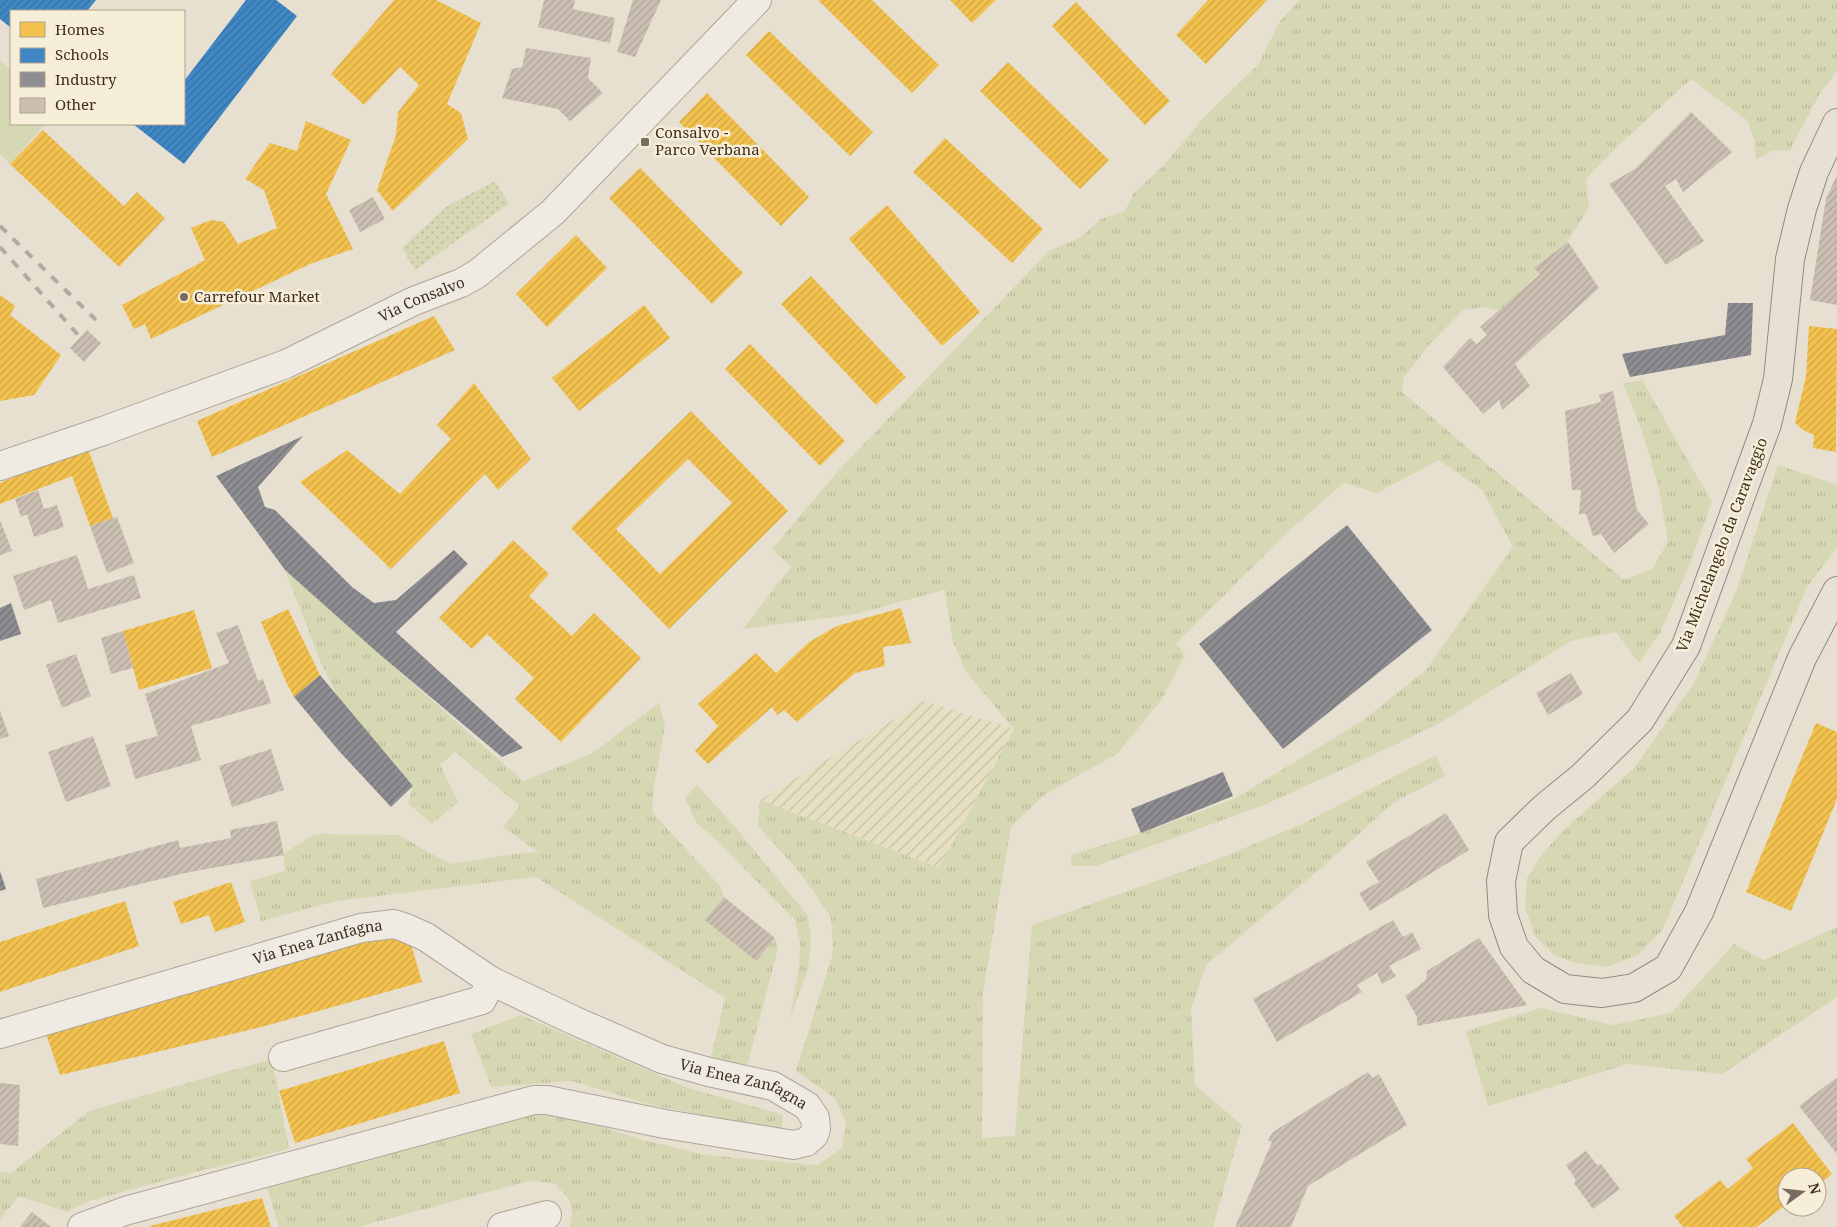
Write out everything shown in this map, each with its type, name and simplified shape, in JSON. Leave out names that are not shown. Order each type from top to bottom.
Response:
[{"type":"main road","name":"Via Michelangelo da Caravaggio","points":[[1837,123],[1814,172],[1802,209],[1790,259],[1778,379],[1767,424],[1686,646],[1640,720],[1583,776],[1544,808],[1509,842],[1501,882],[1503,915],[1514,947],[1534,970],[1565,989],[1602,993],[1634,988],[1668,968],[1692,928],[1802,658],[1837,591]]},
{"type":"street","name":"Via Consalvo","points":[[0,466],[103,431],[286,364],[414,301],[461,283],[477,274],[553,212],[757,0]]},
{"type":"street","name":"Via Enea Zanfagna","points":[[0,1034],[361,928],[394,924],[426,937],[491,981],[573,1020],[662,1059],[709,1072],[773,1086],[807,1106],[815,1118],[814,1135],[806,1142],[794,1145],[665,1124],[548,1100],[534,1100],[125,1211],[82,1227]]},
{"type":"street","points":[[284,1057],[482,1000],[491,981]]},
{"type":"street","points":[[502,1227],[548,1215]]},
{"type":"shaded area","points":[[924,701],[1014,729],[939,868],[760,800]]},
{"type":"green space","points":[[1300,0],[1837,0],[1837,71],[1819,95],[1790,150],[1771,151],[1756,160],[1754,139],[1748,121],[1691,79],[1618,146],[1586,179],[1589,207],[1564,247],[1502,311],[1483,307],[1463,310],[1429,345],[1404,377],[1402,392],[1624,580],[1652,569],[1668,542],[1659,489],[1642,431],[1623,384],[1642,380],[1712,501],[1690,564],[1660,633],[1639,663],[1616,632],[1571,641],[1438,724],[1264,805],[1096,866],[1071,866],[1071,855],[1141,833],[1234,799],[1362,721],[1425,671],[1513,547],[1482,490],[1439,460],[1377,493],[1344,483],[1291,529],[1176,643],[1185,655],[1162,699],[1118,753],[1044,795],[1011,827],[983,993],[982,1138],[1015,1136],[1032,925],[1218,859],[1302,824],[1436,755],[1445,776],[1393,803],[1327,863],[1206,965],[1191,1009],[1195,1085],[1242,1125],[1213,1227],[569,1227],[572,1207],[564,1193],[554,1183],[529,1181],[358,1227],[279,1227],[264,1177],[534,1104],[639,1139],[706,1155],[817,1165],[842,1148],[846,1123],[835,1098],[796,1071],[833,953],[831,918],[802,875],[758,826],[760,800],[939,868],[1014,729],[966,672],[953,642],[944,590],[856,614],[743,629],[791,567],[772,549],[840,469],[1049,251],[1080,238],[1101,219],[1125,211],[1133,194],[1164,165],[1206,115],[1258,65],[1280,21]]},
{"type":"green space","points":[[0,60],[10,69],[10,125],[44,125],[10,164],[0,154]]},
{"type":"green space","points":[[495,181],[509,204],[415,270],[402,248],[447,206]]},
{"type":"green space","points":[[1778,465],[1837,485],[1837,548],[1807,587],[1663,929],[1638,955],[1607,967],[1576,963],[1554,955],[1535,936],[1525,907],[1527,878],[1543,853],[1566,828],[1635,767],[1694,683],[1736,592]]},
{"type":"green space","points":[[285,570],[523,781],[593,753],[659,703],[665,726],[654,787],[652,812],[720,886],[724,897],[706,920],[756,961],[775,938],[778,949],[746,1070],[710,1063],[725,998],[536,877],[336,901],[261,921],[250,881],[285,871],[283,854],[315,834],[399,835],[450,864],[538,852],[503,827],[520,806],[455,752],[440,765],[458,802],[432,824],[408,803],[413,786],[339,699],[321,663]]},
{"type":"green space","points":[[697,785],[736,828],[808,916],[811,939],[808,970],[790,1018],[799,967],[800,943],[795,920],[696,822],[685,798]]},
{"type":"green space","points":[[1837,927],[1837,997],[1722,1074],[1628,1064],[1488,1106],[1466,1031],[1541,1008],[1613,1025],[1671,1013],[1734,944],[1764,960]]},
{"type":"green space","points":[[521,1015],[688,1088],[783,1115],[781,1131],[652,1105],[572,1081],[491,1087],[471,1034]]},
{"type":"green space","points":[[272,1059],[289,1149],[89,1201],[67,1212],[19,1196],[0,1219],[0,1172],[11,1173],[89,1111]]},
{"type":"building: Homes","points":[[394,0],[436,0],[481,23],[447,104],[461,113],[468,139],[393,211],[377,190],[396,135],[398,112],[419,85],[400,67],[364,105],[331,74]]},
{"type":"building: Homes","points":[[818,0],[872,0],[939,65],[912,93]]},
{"type":"building: Homes","points":[[950,0],[996,0],[972,23]]},
{"type":"building: Homes","points":[[1208,0],[1267,0],[1206,64],[1176,35]]},
{"type":"building: Homes","points":[[1076,2],[1170,101],[1145,125],[1052,26]]},
{"type":"building: Homes","points":[[769,31],[873,132],[850,156],[746,55]]},
{"type":"building: Homes","points":[[1008,62],[1109,160],[1080,189],[980,91]]},
{"type":"building: Homes","points":[[707,93],[809,197],[781,226],[679,122]]},
{"type":"building: Homes","points":[[306,121],[351,140],[326,194],[353,249],[310,264],[151,339],[145,324],[134,329],[122,305],[205,260],[191,228],[211,220],[224,222],[238,244],[277,228],[264,190],[245,179],[270,143],[297,151]]},
{"type":"building: Homes","points":[[43,130],[124,206],[137,192],[165,218],[119,267],[10,164]]},
{"type":"building: Homes","points":[[945,138],[1043,229],[1012,263],[913,172]]},
{"type":"building: Homes","points":[[640,168],[743,273],[712,304],[609,198]]},
{"type":"building: Homes","points":[[887,205],[980,312],[942,346],[849,239]]},
{"type":"building: Homes","points":[[576,235],[607,268],[547,327],[516,294]]},
{"type":"building: Homes","points":[[811,276],[906,377],[876,405],[781,304]]},
{"type":"building: Homes","points":[[0,295],[15,306],[10,315],[61,355],[34,395],[0,401]]},
{"type":"building: Homes","points":[[644,305],[670,338],[579,411],[552,378]]},
{"type":"building: Homes","points":[[434,316],[455,350],[212,457],[197,421]]},
{"type":"building: Homes","points":[[1809,326],[1837,329],[1836,452],[1813,448],[1814,435],[1803,430],[1795,423],[1806,376]]},
{"type":"building: Homes","points":[[750,344],[845,441],[820,466],[725,369]]},
{"type":"building: Homes","points":[[474,383],[531,459],[498,490],[485,474],[391,569],[300,482],[347,450],[400,494],[451,439],[437,425]]},
{"type":"building: Homes","points":[[691,411],[788,511],[669,629],[571,528]],"holes":[[[688,459],[732,503],[660,574],[616,529]]]},
{"type":"building: Homes","points":[[87,446],[113,518],[90,526],[72,476],[0,504],[0,483]]},
{"type":"building: Homes","points":[[513,540],[549,574],[529,596],[572,636],[594,613],[641,658],[561,742],[515,699],[534,678],[487,634],[472,649],[439,618]]},
{"type":"building: Homes","points":[[901,608],[911,643],[883,647],[885,666],[855,673],[797,722],[784,710],[777,715],[772,707],[708,764],[695,751],[718,726],[698,704],[756,653],[776,673],[809,642],[837,626]]},
{"type":"building: Homes","points":[[288,609],[320,675],[294,697],[261,622]]},
{"type":"building: Homes","points":[[194,610],[212,668],[139,690],[123,631]]},
{"type":"building: Homes","points":[[1816,723],[1837,732],[1837,799],[1791,911],[1746,892]]},
{"type":"building: Homes","points":[[231,882],[245,922],[215,932],[209,915],[181,924],[173,902]]},
{"type":"building: Homes","points":[[125,901],[139,946],[0,992],[0,942]]},
{"type":"building: Homes","points":[[407,930],[422,982],[265,1026],[60,1075],[44,1028]]},
{"type":"building: Homes","points":[[444,1041],[460,1093],[295,1143],[279,1091]]},
{"type":"building: Homes","points":[[1793,1123],[1827,1167],[1777,1167],[1777,1212],[1757,1227],[1683,1227],[1674,1216],[1720,1180],[1728,1189],[1753,1168],[1746,1159]]},
{"type":"building: Homes","points":[[1827,1167],[1832,1174],[1827,1178]]},
{"type":"building: Homes","points":[[262,1198],[271,1227],[150,1227],[150,1226]]},
{"type":"building: Schools","points":[[0,0],[96,0],[88,10],[10,10],[10,27],[0,19]]},
{"type":"building: Schools","points":[[246,0],[276,0],[297,16],[184,164],[134,125],[185,125],[185,80]]},
{"type":"building: Industry","points":[[1728,303],[1753,303],[1751,355],[1630,377],[1622,354],[1725,335]]},
{"type":"building: Industry","points":[[303,436],[258,487],[265,507],[275,510],[352,587],[374,603],[396,600],[454,550],[468,564],[396,632],[523,748],[502,757],[378,653],[285,570],[216,476]]},
{"type":"building: Industry","points":[[1347,525],[1432,630],[1283,749],[1199,644]]},
{"type":"building: Industry","points":[[11,603],[21,634],[0,641],[0,608]]},
{"type":"building: Industry","points":[[320,675],[413,786],[391,807],[339,751],[294,697]]},
{"type":"building: Industry","points":[[1223,772],[1233,796],[1141,833],[1131,809]]},
{"type":"building: Industry","points":[[0,871],[6,889],[0,891]]},
{"type":"building: Other","points":[[544,0],[575,0],[573,9],[615,18],[610,43],[538,27]]},
{"type":"building: Other","points":[[633,0],[661,0],[635,57],[617,52]]},
{"type":"building: Other","points":[[526,48],[591,58],[588,78],[603,93],[570,121],[558,109],[502,98],[512,69],[522,67]]},
{"type":"building: Other","points":[[1691,112],[1732,152],[1683,192],[1676,179],[1665,186],[1704,241],[1666,265],[1609,184],[1635,169]]},
{"type":"building: Other","points":[[1837,175],[1837,305],[1810,300],[1826,199]]},
{"type":"building: Other","points":[[373,197],[385,219],[360,232],[349,210]]},
{"type":"building: Other","points":[[1568,242],[1599,288],[1515,364],[1530,386],[1502,410],[1499,400],[1483,414],[1443,367],[1470,338],[1477,344],[1487,335],[1480,327],[1540,274],[1534,268]]},
{"type":"building: Other","points":[[87,330],[101,343],[84,362],[70,348]]},
{"type":"building: Other","points":[[1613,391],[1637,510],[1649,524],[1614,553],[1601,534],[1593,536],[1586,514],[1579,514],[1581,490],[1572,490],[1565,411],[1601,402],[1599,395]]},
{"type":"building: Other","points":[[38,490],[44,509],[57,505],[64,527],[34,537],[27,514],[21,517],[15,499]]},
{"type":"building: Other","points":[[117,517],[134,563],[107,573],[90,526]]},
{"type":"building: Other","points":[[0,520],[12,551],[0,555]]},
{"type":"building: Other","points":[[77,555],[88,589],[134,575],[141,598],[58,623],[51,600],[24,610],[13,576]]},
{"type":"building: Other","points":[[238,625],[258,681],[263,679],[271,703],[191,726],[201,760],[135,779],[125,745],[158,736],[145,694],[229,663],[216,633]]},
{"type":"building: Other","points":[[123,631],[133,668],[111,674],[101,638]]},
{"type":"building: Other","points":[[76,654],[91,696],[62,708],[46,665]]},
{"type":"building: Other","points":[[1571,673],[1583,694],[1548,715],[1536,693]]},
{"type":"building: Other","points":[[0,711],[9,736],[0,739]]},
{"type":"building: Other","points":[[93,736],[111,786],[66,802],[48,752]]},
{"type":"building: Other","points":[[271,749],[284,790],[232,807],[219,766]]},
{"type":"building: Other","points":[[1446,813],[1469,850],[1370,911],[1359,893],[1379,882],[1366,862]]},
{"type":"building: Other","points":[[277,821],[284,855],[185,873],[43,908],[36,879],[178,840],[180,848],[231,838],[230,830]]},
{"type":"building: Other","points":[[724,897],[775,938],[756,961],[705,920]]},
{"type":"building: Other","points":[[1393,920],[1403,937],[1412,932],[1421,949],[1389,966],[1396,976],[1382,984],[1377,973],[1357,985],[1362,992],[1277,1042],[1253,999]]},
{"type":"building: Other","points":[[1479,938],[1527,1005],[1417,1026],[1417,1017],[1405,996],[1426,980],[1427,971]]},
{"type":"building: Other","points":[[1368,1072],[1373,1078],[1379,1074],[1407,1125],[1308,1186],[1291,1227],[1235,1227],[1272,1142],[1268,1140],[1273,1132]]},
{"type":"building: Other","points":[[1837,1079],[1837,1154],[1799,1106]]},
{"type":"building: Other","points":[[0,1083],[20,1085],[18,1146],[0,1144]]},
{"type":"building: Other","points":[[1586,1151],[1597,1165],[1601,1164],[1620,1189],[1593,1209],[1574,1183],[1576,1180],[1566,1165]]},
{"type":"building: Other","points":[[32,1212],[51,1227],[20,1227]]},
{"type":"railway","points":[[0,226],[96,320]]},
{"type":"railway","points":[[0,247],[79,336]]},
{"type":"place","name":"Consalvo - Parco Verbana","points":[[645,142]]},
{"type":"place","name":"Carrefour Market","points":[[184,297]]}]
